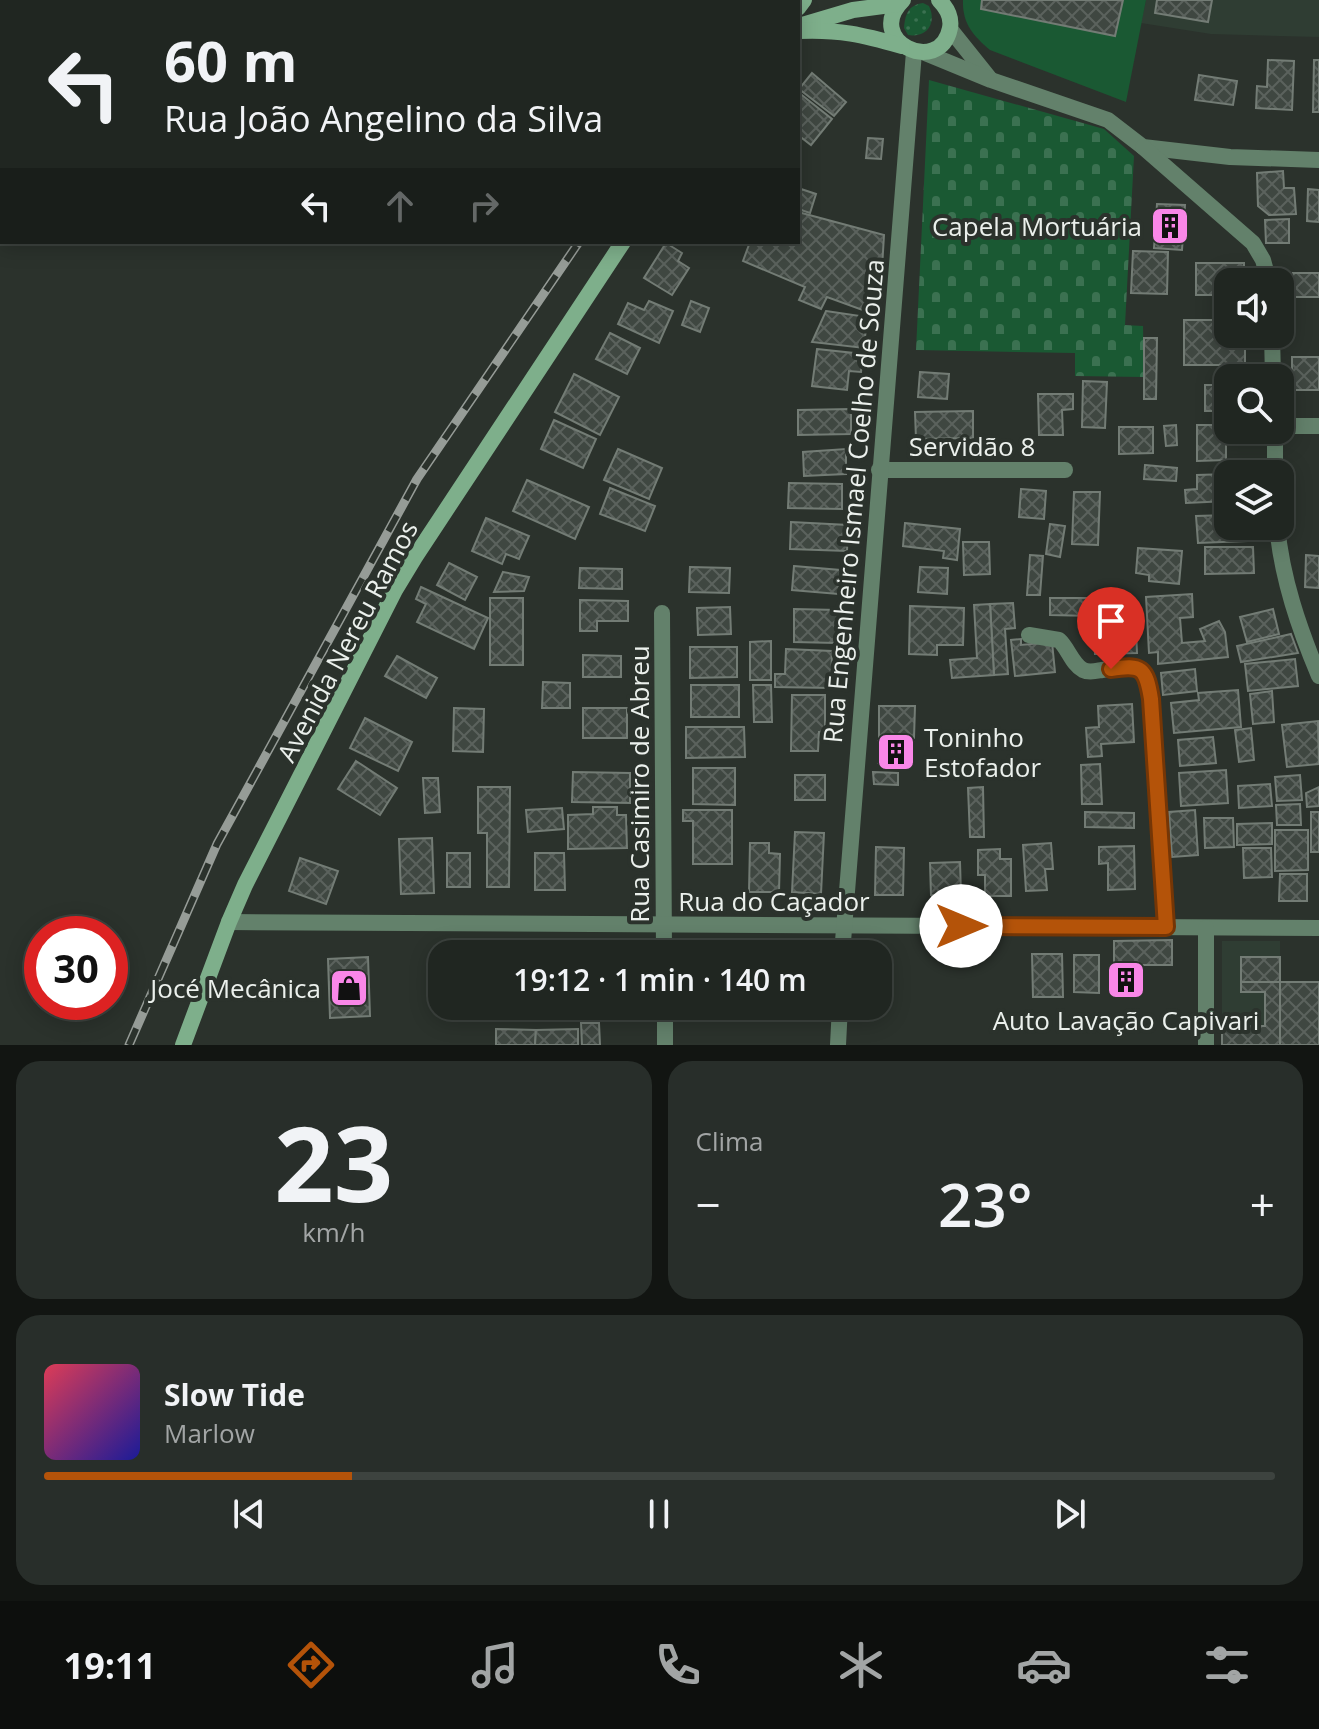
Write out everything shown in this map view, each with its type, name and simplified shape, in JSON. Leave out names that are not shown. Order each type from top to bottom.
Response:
[{"type":"main road","points":[[900,2],[892,14],[891,26],[895,37],[913,50]]},
{"type":"main road","points":[[800,28],[853,10],[900,2]]},
{"type":"main road","points":[[800,29],[857,33],[913,50],[935,49],[950,29],[943,2]]},
{"type":"main road","name":"Avenida Nereu Ramos","points":[[183,1045],[245,885],[395,590],[622,244]]},
{"type":"street","points":[[950,29],[991,80]]},
{"type":"street","points":[[913,50],[1108,120],[1253,243],[1265,268]]},
{"type":"street","name":"Rua Engenheiro Ismael Coelho de Souza","points":[[843,940],[913,50]]},
{"type":"street","points":[[1143,147],[1230,157],[1319,160]]},
{"type":"street","points":[[1294,426],[1319,426]]},
{"type":"street","name":"Servidão 8","points":[[879,470],[1065,470]]},
{"type":"street","points":[[1278,540],[1289,594],[1319,676]]},
{"type":"street","name":"Rua Casimiro de Abreu","points":[[662,613],[664,940]]},
{"type":"street","points":[[1029,635],[1059,640],[1084,670],[1091,672],[1131,665],[1141,670],[1148,681],[1166,927]]},
{"type":"street","name":"Rua do Caçador","points":[[229,922],[1319,928]]},
{"type":"street","points":[[1206,928],[1206,1045]]},
{"type":"street","points":[[665,1020],[665,1045]]},
{"type":"street","points":[[838,1045],[839,1020]]},
{"type":"shaded area","points":[[1146,0],[1319,0],[1319,37],[1211,34],[1141,23]]},
{"type":"shaded area","points":[[1222,941],[1280,941],[1280,1045],[1222,1045]]},
{"type":"green space","points":[[963,0],[1146,0],[1126,102],[990,50],[970,28],[964,16]]},
{"type":"green space","points":[[923,3],[929,6],[931,12],[929,28],[920,34],[908,35],[904,28],[906,15],[911,8]]},
{"type":"green space","points":[[929,80],[1104,129],[1134,156],[1125,325],[1143,326],[1144,377],[1075,376],[1075,353],[916,350]]},
{"type":"building","points":[[982,0],[1123,0],[1115,36],[981,9]]},
{"type":"building","points":[[1157,0],[1212,0],[1208,22],[1155,13]]},
{"type":"building","points":[[1268,60],[1294,61],[1292,110],[1256,108],[1257,86],[1267,87]]},
{"type":"building","points":[[1314,60],[1319,60],[1319,112],[1313,112]]},
{"type":"building","points":[[812,73],[846,102],[834,116],[800,88]]},
{"type":"building","points":[[1199,75],[1237,81],[1233,105],[1195,100]]},
{"type":"building","points":[[800,94],[832,119],[811,145],[800,137]]},
{"type":"building","points":[[868,138],[883,139],[881,159],[866,158]]},
{"type":"building","points":[[1283,171],[1284,188],[1294,188],[1296,214],[1269,215],[1258,206],[1257,173]]},
{"type":"building","points":[[800,189],[816,194],[810,213],[800,210]]},
{"type":"building","points":[[1308,189],[1319,190],[1319,222],[1307,221]]},
{"type":"building","name":"Capela Mortuária","points":[[1157,204],[1185,205],[1182,250],[1154,248]]},
{"type":"building","points":[[800,213],[884,235],[880,302],[872,300],[868,312],[827,297],[821,309],[799,300],[805,287],[743,261],[749,244],[800,244]]},
{"type":"building","points":[[1289,219],[1289,243],[1266,243],[1265,220]]},
{"type":"building","points":[[665,244],[682,253],[678,261],[689,268],[672,295],[644,278]]},
{"type":"building","points":[[1133,251],[1168,252],[1167,294],[1131,293]]},
{"type":"building","points":[[1196,263],[1244,263],[1244,268],[1214,268],[1214,295],[1196,295]]},
{"type":"building","points":[[1294,273],[1319,273],[1319,297],[1294,297]]},
{"type":"building","points":[[649,301],[673,311],[659,343],[618,324],[628,303],[644,310]]},
{"type":"building","points":[[691,301],[709,308],[700,332],[682,325]]},
{"type":"building","points":[[826,311],[867,317],[864,348],[812,342]]},
{"type":"building","points":[[1184,320],[1214,320],[1214,348],[1245,348],[1245,364],[1184,365]]},
{"type":"building","points":[[610,333],[640,348],[627,374],[596,359]]},
{"type":"building","points":[[1144,338],[1157,338],[1156,399],[1144,399]]},
{"type":"building","points":[[817,349],[863,354],[861,372],[849,371],[847,390],[812,386]]},
{"type":"building","points":[[1292,357],[1319,357],[1319,390],[1294,390]]},
{"type":"building","points":[[920,372],[949,374],[947,399],[918,397]]},
{"type":"building","points":[[574,374],[619,397],[600,435],[555,412]]},
{"type":"building","points":[[1083,381],[1107,382],[1105,428],[1082,427]]},
{"type":"building","points":[[1205,385],[1214,385],[1214,411],[1205,411]]},
{"type":"building","points":[[1038,394],[1073,394],[1073,409],[1062,410],[1063,435],[1039,435]]},
{"type":"building","points":[[851,409],[851,434],[798,435],[798,410]]},
{"type":"building","points":[[973,411],[973,438],[916,439],[915,412]]},
{"type":"building","points":[[554,420],[596,439],[583,468],[541,449]]},
{"type":"building","points":[[1176,425],[1177,445],[1166,446],[1164,426]]},
{"type":"building","points":[[1197,425],[1214,425],[1214,444],[1226,444],[1226,460],[1197,461]]},
{"type":"building","points":[[1119,427],[1153,427],[1153,453],[1119,454]]},
{"type":"building","points":[[618,449],[662,468],[649,499],[604,480]]},
{"type":"building","points":[[846,449],[846,474],[804,476],[803,452]]},
{"type":"building","points":[[1145,465],[1177,468],[1176,481],[1144,479]]},
{"type":"building","points":[[1214,474],[1214,502],[1186,503],[1185,490],[1197,489],[1197,475]]},
{"type":"building","points":[[527,480],[589,507],[575,539],[513,511]]},
{"type":"building","points":[[789,483],[842,484],[842,509],[788,508]]},
{"type":"building","points":[[610,488],[655,506],[645,531],[600,514]]},
{"type":"building","points":[[1021,489],[1046,491],[1044,519],[1019,517]]},
{"type":"building","points":[[1074,492],[1100,492],[1098,545],[1072,544]]},
{"type":"building","points":[[1214,515],[1214,540],[1247,541],[1198,543],[1196,516]]},
{"type":"building","points":[[486,518],[529,536],[519,559],[506,554],[502,564],[472,551]]},
{"type":"building","points":[[791,522],[848,525],[847,551],[790,549]]},
{"type":"building","points":[[905,523],[960,529],[957,560],[943,558],[944,551],[903,546]]},
{"type":"building","points":[[1050,524],[1065,526],[1060,557],[1046,554]]},
{"type":"building","points":[[963,542],[989,542],[990,574],[964,575]]},
{"type":"building","points":[[1205,547],[1253,547],[1254,573],[1205,574]]},
{"type":"building","points":[[1138,548],[1182,551],[1179,584],[1149,581],[1149,575],[1136,573]]},
{"type":"building","points":[[1030,555],[1043,556],[1040,595],[1027,595]]},
{"type":"building","points":[[1306,555],[1319,556],[1319,588],[1305,587]]},
{"type":"building","points":[[449,563],[477,577],[465,600],[437,585]]},
{"type":"building","points":[[794,566],[840,570],[838,594],[792,590]]},
{"type":"building","points":[[690,567],[730,568],[729,593],[689,592]]},
{"type":"building","points":[[920,567],[948,568],[947,594],[918,592]]},
{"type":"building","points":[[580,568],[622,569],[622,589],[579,588]]},
{"type":"building","points":[[503,572],[529,577],[524,591],[494,592]]},
{"type":"building","points":[[421,587],[488,618],[474,649],[417,622],[426,604],[416,599]]},
{"type":"building","points":[[1192,594],[1193,617],[1180,618],[1182,643],[1205,641],[1200,629],[1219,621],[1225,632],[1228,657],[1158,664],[1158,652],[1149,653],[1146,597]]},
{"type":"building","points":[[490,598],[523,598],[523,665],[490,665]]},
{"type":"building","points":[[1050,598],[1092,598],[1092,616],[1050,615]]},
{"type":"building","points":[[580,600],[628,601],[628,621],[597,621],[597,631],[580,631]]},
{"type":"building","points":[[1013,603],[1015,628],[1005,629],[1008,674],[994,675],[990,604]]},
{"type":"building","points":[[990,604],[994,675],[952,678],[950,660],[977,658],[974,605]]},
{"type":"building","points":[[910,606],[964,608],[963,645],[937,645],[937,655],[909,654]]},
{"type":"building","points":[[730,607],[731,634],[698,635],[697,608]]},
{"type":"building","points":[[794,609],[837,610],[836,643],[794,642]]},
{"type":"building","points":[[1273,609],[1279,634],[1247,642],[1240,617]]},
{"type":"building","points":[[1136,629],[1137,653],[1095,654],[1094,630]]},
{"type":"building","points":[[1291,634],[1298,653],[1241,662],[1237,646]]},
{"type":"building","points":[[1021,639],[1021,645],[1052,642],[1055,672],[1015,676],[1011,640]]},
{"type":"building","points":[[771,641],[771,680],[750,680],[750,642]]},
{"type":"building","points":[[690,647],[737,647],[737,677],[690,678]]},
{"type":"building","points":[[786,649],[832,651],[831,688],[775,687],[775,674],[785,674]]},
{"type":"building","points":[[583,655],[621,656],[621,677],[583,677]]},
{"type":"building","points":[[397,656],[437,678],[426,698],[385,676]]},
{"type":"building","points":[[1295,659],[1298,686],[1248,691],[1245,664]]},
{"type":"building","points":[[1195,669],[1197,691],[1163,695],[1161,673]]},
{"type":"building","points":[[543,682],[570,683],[570,708],[542,708]]},
{"type":"building","points":[[691,685],[739,685],[739,717],[691,717]]},
{"type":"building","points":[[753,685],[771,685],[772,722],[754,722]]},
{"type":"building","points":[[1238,690],[1241,727],[1174,733],[1171,703],[1199,700],[1198,693]]},
{"type":"building","points":[[1272,691],[1274,722],[1253,724],[1250,694]]},
{"type":"building","points":[[792,695],[825,695],[825,732],[819,732],[818,751],[791,751]]},
{"type":"building","points":[[1132,704],[1134,742],[1101,744],[1102,756],[1088,757],[1086,728],[1099,727],[1098,706]]},
{"type":"building","points":[[879,706],[915,706],[914,738],[879,738]]},
{"type":"building","points":[[454,708],[484,709],[483,752],[453,751]]},
{"type":"building","points":[[583,708],[627,708],[627,738],[583,738]]},
{"type":"building","points":[[365,718],[412,742],[398,771],[350,748]]},
{"type":"building","points":[[1318,721],[1319,764],[1287,767],[1282,725]]},
{"type":"building","points":[[686,727],[744,727],[745,757],[686,758]]},
{"type":"building","points":[[1251,728],[1254,760],[1239,762],[1235,730]]},
{"type":"building","points":[[1213,737],[1216,763],[1180,766],[1178,740]]},
{"type":"building","name":"Toninho Estofador","points":[[878,741],[914,742],[913,764],[878,763]]},
{"type":"building","points":[[356,761],[397,788],[380,815],[338,789]]},
{"type":"building","points":[[1100,764],[1102,804],[1082,804],[1081,765]]},
{"type":"building","points":[[693,768],[735,768],[735,805],[693,804]]},
{"type":"building","points":[[1226,770],[1228,803],[1181,806],[1179,773]]},
{"type":"building","points":[[573,772],[630,773],[630,803],[572,802]]},
{"type":"building","points":[[873,772],[898,773],[898,785],[874,784]]},
{"type":"building","points":[[795,775],[825,775],[825,800],[795,800]]},
{"type":"building","points":[[1300,775],[1302,800],[1277,801],[1275,777]]},
{"type":"building","points":[[423,778],[438,778],[440,812],[425,813]]},
{"type":"building","points":[[1270,784],[1272,806],[1239,808],[1238,786]]},
{"type":"building","points":[[478,787],[510,787],[509,887],[487,887],[487,833],[478,833]]},
{"type":"building","points":[[983,787],[984,837],[970,837],[968,788]]},
{"type":"building","points":[[1319,787],[1319,806],[1307,807],[1306,793]]},
{"type":"building","points":[[1300,804],[1301,825],[1277,825],[1276,805]]},
{"type":"building","points":[[593,807],[617,807],[617,815],[626,815],[627,848],[568,849],[568,815],[593,814]]},
{"type":"building","points":[[562,808],[564,829],[528,832],[526,810]]},
{"type":"building","points":[[683,810],[732,810],[732,864],[693,864],[693,821],[683,821]]},
{"type":"building","points":[[1195,810],[1198,855],[1172,857],[1169,812]]},
{"type":"building","points":[[1085,812],[1134,813],[1134,828],[1085,827]]},
{"type":"building","points":[[1311,812],[1319,812],[1319,852],[1311,852]]},
{"type":"building","points":[[1204,818],[1233,818],[1234,847],[1205,848]]},
{"type":"building","points":[[1272,823],[1272,844],[1237,845],[1237,824]]},
{"type":"building","points":[[1275,830],[1308,830],[1308,870],[1275,871]]},
{"type":"building","points":[[795,832],[824,833],[821,894],[792,892]]},
{"type":"building","points":[[432,838],[434,893],[401,894],[399,839]]},
{"type":"building","points":[[750,843],[769,843],[769,853],[780,854],[779,892],[749,892]]},
{"type":"building","points":[[1051,843],[1053,869],[1045,869],[1047,890],[1026,891],[1023,845]]},
{"type":"building","points":[[1134,846],[1135,889],[1108,890],[1108,863],[1099,864],[1099,847]]},
{"type":"building","points":[[876,847],[904,848],[903,895],[875,895]]},
{"type":"building","points":[[1243,848],[1271,848],[1272,877],[1244,878]]},
{"type":"building","points":[[1000,849],[1000,859],[1011,859],[1011,896],[985,896],[985,875],[978,875],[978,850]]},
{"type":"building","points":[[447,853],[470,853],[470,887],[447,887]]},
{"type":"building","points":[[535,853],[564,853],[565,890],[535,890]]},
{"type":"building","points":[[300,858],[338,871],[326,904],[289,891]]},
{"type":"building","points":[[960,862],[961,895],[931,895],[930,863]]},
{"type":"building","points":[[1280,874],[1307,874],[1307,901],[1279,901]]},
{"type":"building","name":"Auto Lavação Capivari","points":[[1172,940],[1172,965],[1138,965],[1138,996],[1114,996],[1114,941]]},
{"type":"building","points":[[1032,954],[1062,954],[1063,997],[1033,997]]},
{"type":"building","points":[[1074,955],[1099,955],[1099,993],[1074,992]]},
{"type":"building","name":"Jocé Mecânica","points":[[368,957],[370,1016],[330,1018],[328,959]]},
{"type":"building","points":[[1241,957],[1280,957],[1280,982],[1241,982]]},
{"type":"building","points":[[1241,982],[1280,982],[1280,1045],[1222,1045],[1222,1026],[1265,1026],[1265,992],[1241,992]]},
{"type":"building","points":[[1280,982],[1319,982],[1319,1045],[1280,1045]]},
{"type":"building","points":[[581,1023],[599,1023],[600,1045],[582,1045]]},
{"type":"building","points":[[496,1029],[536,1030],[535,1045],[496,1045]]},
{"type":"building","points":[[578,1029],[578,1045],[535,1045],[536,1030]]},
{"type":"railway","points":[[129,1045],[217,844],[417,479],[578,244]]},
{"type":"place","name":"Capela Mortuária","points":[[1170,226]]},
{"type":"place","name":"Toninho Estofador","points":[[896,752]]},
{"type":"place","name":"Auto Lavação Capivari","points":[[1126,980]]},
{"type":"place","name":"Jocé Mecânica","points":[[349,988]]},
{"type":"route","points":[[961,926],[1166,927],[1148,681],[1141,670],[1131,665],[1111,669]]}]
